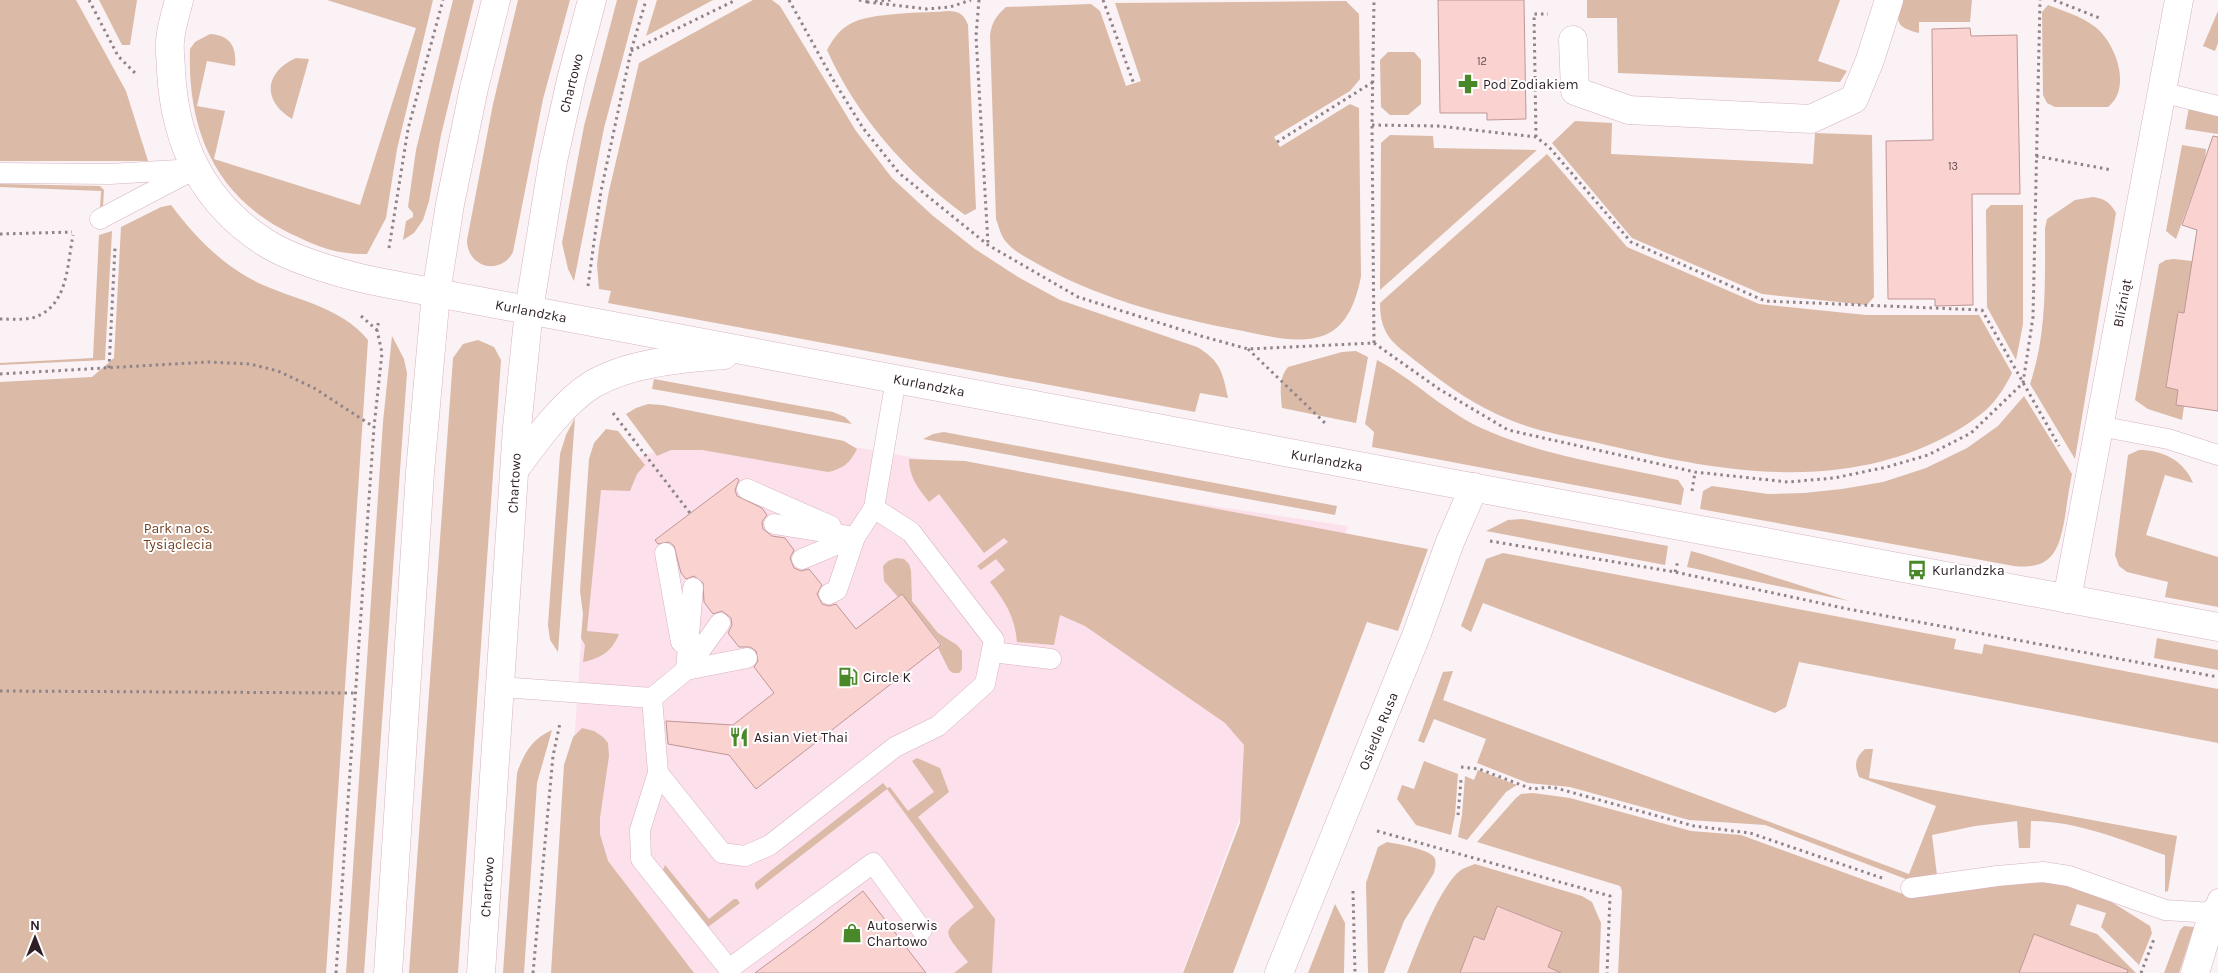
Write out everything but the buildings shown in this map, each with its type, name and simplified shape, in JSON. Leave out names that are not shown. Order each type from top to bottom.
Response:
[{"type":"street","name":"Kurlandzka","points":[[179,0],[170,41],[172,91],[179,129],[195,169],[213,195],[240,224],[267,244],[295,256],[364,279],[2218,627]]},
{"type":"street","points":[[388,973],[420,472],[436,293],[450,204],[474,88],[496,0]]},
{"type":"street","name":"Chartowo","points":[[481,973],[515,470],[528,310],[553,161],[571,80],[592,0]]},
{"type":"street","points":[[1574,40],[1575,90],[1629,110],[1811,119],[1854,99],[1870,60],[1889,0]]},
{"type":"street","name":"Bliźniąt","points":[[2067,598],[2161,92],[2171,2]]},
{"type":"street","points":[[515,470],[541,434],[564,408],[592,384],[633,368],[683,359],[752,351]]},
{"type":"street","name":"Osiedle Rusa","points":[[1279,973],[1416,636],[1450,542],[1474,487]]},
{"type":"street","points":[[2196,973],[2215,906]]},
{"type":"lane","points":[[2161,92],[2218,106]]},
{"type":"lane","points":[[0,173],[110,174],[195,169]]},
{"type":"lane","points":[[108,214],[195,169]]},
{"type":"lane","points":[[829,594],[837,590],[855,537],[874,508],[896,379]]},
{"type":"lane","points":[[2099,426],[2168,439],[2218,455]]},
{"type":"lane","points":[[746,489],[855,537]]},
{"type":"lane","points":[[658,773],[722,852],[745,856],[770,845],[895,747],[938,726],[985,684],[994,640],[911,532],[874,508]]},
{"type":"lane","points":[[774,524],[855,537]]},
{"type":"lane","points":[[802,559],[855,537]]},
{"type":"lane","points":[[666,553],[686,670]]},
{"type":"lane","points":[[686,670],[693,588]]},
{"type":"lane","points":[[501,687],[652,698],[686,670],[720,623]]},
{"type":"lane","points":[[992,652],[1051,659]]},
{"type":"lane","points":[[686,670],[747,658]]},
{"type":"lane","points":[[652,698],[658,773],[640,830],[641,859],[729,969],[872,863],[922,930]]},
{"type":"lane","points":[[1911,888],[1997,876],[2043,872],[2069,876],[2165,910],[2215,906]]},
{"type":"path","points":[[89,0],[118,56],[137,75]]},
{"type":"path","points":[[390,246],[408,129],[443,0]]},
{"type":"path","points":[[590,272],[601,191],[631,51],[646,0]]},
{"type":"path","points":[[631,51],[736,0]]},
{"type":"path","points":[[789,0],[832,78],[863,128],[899,173],[988,245],[1078,296],[1200,336],[1248,349],[1374,343],[1439,389],[1508,430],[1695,472],[1788,482],[1834,478],[1887,467],[1928,455],[1971,433],[2023,383],[2033,317],[2040,0]]},
{"type":"path","points":[[859,0],[927,9],[950,8],[971,0]]},
{"type":"path","points":[[867,2],[891,0]]},
{"type":"path","points":[[979,0],[976,36],[988,245]]},
{"type":"path","points":[[1103,0],[1134,84]]},
{"type":"path","points":[[1374,0],[1372,125],[1374,343]]},
{"type":"path","points":[[2054,0],[2102,19]]},
{"type":"path","points":[[1276,142],[1373,82]]},
{"type":"path","points":[[1372,125],[1438,126],[1536,136],[1549,147],[1631,242],[1765,301],[1982,310],[2068,463],[2091,470]]},
{"type":"path","points":[[2036,156],[2146,177]]},
{"type":"path","points":[[108,214],[109,368]]},
{"type":"path","points":[[0,234],[73,232],[63,291],[51,309],[31,318],[0,319]]},
{"type":"path","points":[[336,973],[374,427],[382,353],[377,330],[379,322]]},
{"type":"path","points":[[1248,349],[1330,427]]},
{"type":"path","points":[[0,374],[208,362],[250,364],[278,371],[314,388],[374,427]]},
{"type":"path","points":[[610,408],[690,513]]},
{"type":"path","points":[[1486,549],[1490,540],[1636,566],[2009,640],[2218,677]]},
{"type":"path","points":[[0,692],[356,693]]},
{"type":"path","points":[[533,973],[553,756],[567,693]]},
{"type":"path","points":[[1461,767],[1478,769],[1532,789],[1552,787],[1694,826],[1750,833],[1911,888]]},
{"type":"path","points":[[1458,816],[1461,780]]},
{"type":"path","points":[[1374,839],[1380,821]]},
{"type":"path","points":[[1377,831],[1610,896],[1607,973]]},
{"type":"path","points":[[1355,973],[1352,891],[1356,882]]},
{"type":"shaded area","points":[[682,442],[843,445],[1056,483],[1348,526],[1182,973],[551,973],[560,844],[567,852],[592,474]]},
{"type":"green space","points":[[0,0],[76,0],[126,91],[148,161],[0,161]]},
{"type":"green space","points":[[99,0],[137,0],[130,45],[122,45]]},
{"type":"green space","points":[[327,0],[433,0],[397,149],[386,218],[367,254],[340,252],[315,244],[270,222],[247,205],[228,185],[213,162],[202,137],[194,109],[190,80],[190,49],[195,42],[210,34],[223,37],[231,43],[235,53],[235,66],[207,61],[197,106],[225,111],[214,159],[360,205],[416,28]]},
{"type":"green space","points":[[453,0],[474,0],[441,135],[429,201],[423,220],[414,233],[403,240],[406,221],[413,217],[413,213],[408,207],[416,150]]},
{"type":"green space","points":[[518,0],[570,0],[543,99],[513,252],[508,260],[501,264],[486,266],[472,257],[468,250],[467,240],[493,104]]},
{"type":"green space","points":[[617,0],[638,0],[604,128],[574,281],[568,269],[562,243],[584,126]]},
{"type":"green space","points":[[657,0],[713,0],[646,36]]},
{"type":"green space","points":[[753,0],[772,0],[780,6],[856,131],[892,178],[932,215],[975,249],[1018,277],[1060,300],[1197,347],[1216,362],[1222,374],[1228,398],[1200,393],[1195,412],[608,303],[611,291],[599,289],[597,265],[599,247],[609,191],[639,63]]},
{"type":"green space","points":[[1587,0],[1840,0],[1818,61],[1847,71],[1840,82],[1618,73],[1617,18],[1587,18]]},
{"type":"green space","points":[[1901,0],[1972,0],[1970,22],[1919,22],[1919,33],[1911,31],[1899,23],[1898,14]]},
{"type":"green space","points":[[1346,1],[1359,14],[1360,79],[1350,91],[1274,137],[1280,147],[1350,104],[1359,108],[1361,276],[1350,310],[1340,325],[1333,331],[1315,338],[1284,339],[1166,314],[1117,299],[1068,280],[1015,251],[1005,241],[996,219],[990,35],[995,20],[1006,7],[1091,4],[1100,11],[1126,86],[1141,81],[1115,3]]},
{"type":"green space","points":[[2048,5],[2089,22],[2109,42],[2118,65],[2120,77],[2115,99],[2108,107],[2055,107],[2047,103],[2043,95],[2042,12]]},
{"type":"green space","points":[[950,11],[962,15],[968,25],[976,209],[965,215],[903,162],[885,142],[853,98],[827,50],[839,32],[846,26],[859,20],[884,15]]},
{"type":"green space","points":[[2218,11],[2218,43],[2215,51],[2203,46]]},
{"type":"green space","points":[[1388,52],[1414,52],[1421,60],[1421,104],[1408,115],[1390,115],[1381,107],[1380,60]]},
{"type":"green space","points":[[296,58],[309,59],[292,119],[275,104],[271,87],[278,71],[285,64]]},
{"type":"green space","points":[[2189,107],[2218,115],[2218,134],[2185,129]]},
{"type":"green space","points":[[1575,121],[1612,123],[1611,154],[1813,164],[1815,133],[1872,135],[1874,297],[1867,305],[1762,294],[1632,238],[1552,143]]},
{"type":"green space","points":[[1390,135],[1433,136],[1434,148],[1537,150],[1380,290],[1381,143]]},
{"type":"green space","points":[[2182,145],[2206,149],[2205,159],[2176,239],[2166,231]]},
{"type":"green space","points":[[1547,154],[1627,247],[1759,304],[1866,315],[1979,315],[2012,373],[1994,402],[1986,410],[1971,422],[1936,442],[1918,450],[1879,462],[1810,472],[1748,470],[1686,462],[1552,433],[1520,424],[1498,415],[1453,389],[1397,346],[1386,333],[1380,303]]},
{"type":"green space","points":[[0,184],[100,186],[104,190],[103,207],[100,209],[101,191],[0,187]]},
{"type":"green space","points":[[2093,197],[2107,202],[2116,213],[2075,459],[2030,384],[2040,346],[2042,327],[2045,287],[2045,228],[2047,219],[2075,200]]},
{"type":"green space","name":"Park na os. Tysiąclecia","points":[[171,205],[206,246],[237,271],[264,285],[328,310],[343,318],[368,340],[326,973],[0,973],[0,382],[92,377],[114,358],[121,227],[161,207]]},
{"type":"green space","points":[[1991,205],[2023,205],[2023,324],[2016,360],[1987,307],[1986,210]]},
{"type":"green space","points":[[112,231],[105,360],[0,365],[0,363],[93,358],[99,235]]},
{"type":"green space","points":[[2166,260],[2192,261],[2190,314],[2177,312],[2190,316],[2181,375],[2168,372],[2166,387],[2178,390],[2176,405],[2184,406],[2182,420],[2148,409],[2135,400],[2159,264]]},
{"type":"green space","points":[[392,336],[404,359],[407,373],[364,973],[346,973],[383,422]]},
{"type":"green space","points":[[478,340],[494,347],[501,360],[458,973],[409,973],[453,358],[463,344]]},
{"type":"green space","points":[[1356,351],[1368,357],[1356,423],[1282,408],[1281,382],[1288,367],[1342,352]]},
{"type":"green space","points":[[1377,360],[1465,420],[1503,437],[1552,453],[1678,480],[1684,489],[1681,505],[1372,447],[1374,432],[1365,424]]},
{"type":"green space","points":[[654,379],[833,412],[845,417],[852,424],[652,389]]},
{"type":"green space","points":[[2024,396],[2072,474],[2065,517],[2057,548],[2046,561],[2038,565],[2014,566],[1700,509],[1703,491],[1712,486],[1768,494],[1804,493],[1883,482],[1926,468],[1967,448],[1998,426]]},
{"type":"green space","points":[[648,404],[662,405],[844,441],[857,449],[845,465],[828,472],[702,450],[671,450],[657,456],[626,414]]},
{"type":"green space","points":[[575,418],[558,652],[550,640],[548,625],[560,454],[566,435]]},
{"type":"green space","points":[[606,429],[618,431],[645,465],[637,474],[630,491],[601,490],[587,631],[619,634],[606,653],[583,662],[585,645],[581,638],[583,614],[580,591],[589,459],[594,443]]},
{"type":"green space","points":[[944,432],[1337,506],[1335,515],[923,439],[933,434]]},
{"type":"green space","points":[[2139,450],[2164,454],[2178,462],[2189,475],[2193,483],[2165,475],[2146,535],[2218,557],[2218,607],[2165,597],[2168,582],[2127,572],[2119,566],[2115,555],[2128,455]]},
{"type":"green space","points":[[909,459],[965,461],[1428,549],[1398,631],[1367,622],[1233,973],[1183,973],[1240,823],[1244,745],[1225,723],[1085,626],[1060,615],[1054,645],[1017,642],[1012,617],[990,582],[1005,570],[996,559],[981,570],[977,566],[1008,542],[1004,538],[984,553],[939,494],[929,502],[912,477]]},
{"type":"green space","points":[[1522,519],[1668,546],[1665,565],[1486,531],[1508,520]]},
{"type":"green space","points":[[1691,551],[1702,554],[1849,601],[1687,567]]},
{"type":"green space","points":[[1503,553],[1956,639],[1954,649],[1982,654],[1984,644],[2218,689],[2218,743],[1799,662],[1786,707],[1775,713],[1483,603],[1471,632],[1461,626],[1486,559]]},
{"type":"green space","points":[[896,558],[904,559],[909,564],[912,601],[938,633],[957,645],[962,651],[962,669],[959,673],[953,673],[949,670],[938,648],[942,645],[902,594],[898,597],[884,581],[883,566],[888,561]]},
{"type":"green space","points":[[2157,638],[2218,650],[2218,670],[2154,658]]},
{"type":"green space","points":[[1453,671],[1443,700],[1909,874],[1936,806],[1859,777],[1856,762],[1859,755],[1865,749],[1873,749],[1869,778],[2177,836],[2168,891],[2165,892],[2165,855],[2099,832],[2066,824],[2031,821],[2030,848],[2019,848],[2017,821],[1975,826],[1932,835],[1937,875],[1911,881],[1765,825],[1689,820],[1570,787],[1528,783],[1477,763],[1486,739],[1434,719],[1424,743],[1418,741],[1443,672]]},
{"type":"green space","points":[[582,728],[594,731],[608,743],[609,756],[600,818],[600,834],[608,861],[694,973],[551,973],[564,765],[573,737]]},
{"type":"green space","points":[[552,730],[537,783],[524,973],[503,973],[517,773],[534,742]]},
{"type":"green space","points":[[917,758],[940,768],[949,792],[918,817],[995,919],[992,973],[954,973],[968,962],[949,936],[949,932],[956,922],[974,907],[887,789],[757,890],[755,886],[755,883],[883,783],[887,788],[890,787],[908,811],[934,792],[912,761]]},
{"type":"green space","points":[[1424,761],[1458,774],[1455,815],[1451,835],[1416,825],[1397,799],[1402,785],[1414,789]]},
{"type":"green space","points":[[1478,770],[1517,785],[1506,792],[1467,840],[1458,837],[1465,776],[1474,780]]},
{"type":"green space","points":[[1533,793],[1570,798],[1691,831],[1741,835],[1914,898],[2004,882],[2061,881],[2110,901],[2150,926],[2152,933],[2139,965],[2101,927],[2106,913],[2077,904],[2070,925],[2097,934],[2136,973],[1618,973],[1622,891],[1620,886],[1477,842],[1516,798],[1521,794]]},
{"type":"green space","points":[[1387,842],[1412,847],[1431,854],[1436,863],[1434,873],[1404,921],[1384,973],[1368,973],[1366,883],[1378,847]]},
{"type":"green space","points":[[1475,864],[1582,896],[1592,902],[1601,923],[1599,973],[1546,973],[1562,932],[1498,906],[1484,940],[1474,937],[1460,973],[1407,973],[1423,933],[1445,889],[1461,870]]},
{"type":"green space","points":[[665,865],[709,919],[734,899],[737,899],[740,903],[708,927],[663,870]]},
{"type":"green space","points":[[1335,904],[1345,923],[1344,973],[1308,973]]},
{"type":"green space","points":[[2184,926],[2194,927],[2179,973],[2164,973],[2180,930]]},
{"type":"place","name":"Pod Zodiakiem","points":[[1468,84]]},
{"type":"place","name":"Kurlandzka","points":[[1917,570]]},
{"type":"place","name":"Circle K","points":[[848,677]]},
{"type":"place","name":"Asian Viet Thai","points":[[739,737]]},
{"type":"place","name":"Autoserwis Chartowo","points":[[852,933]]}]
